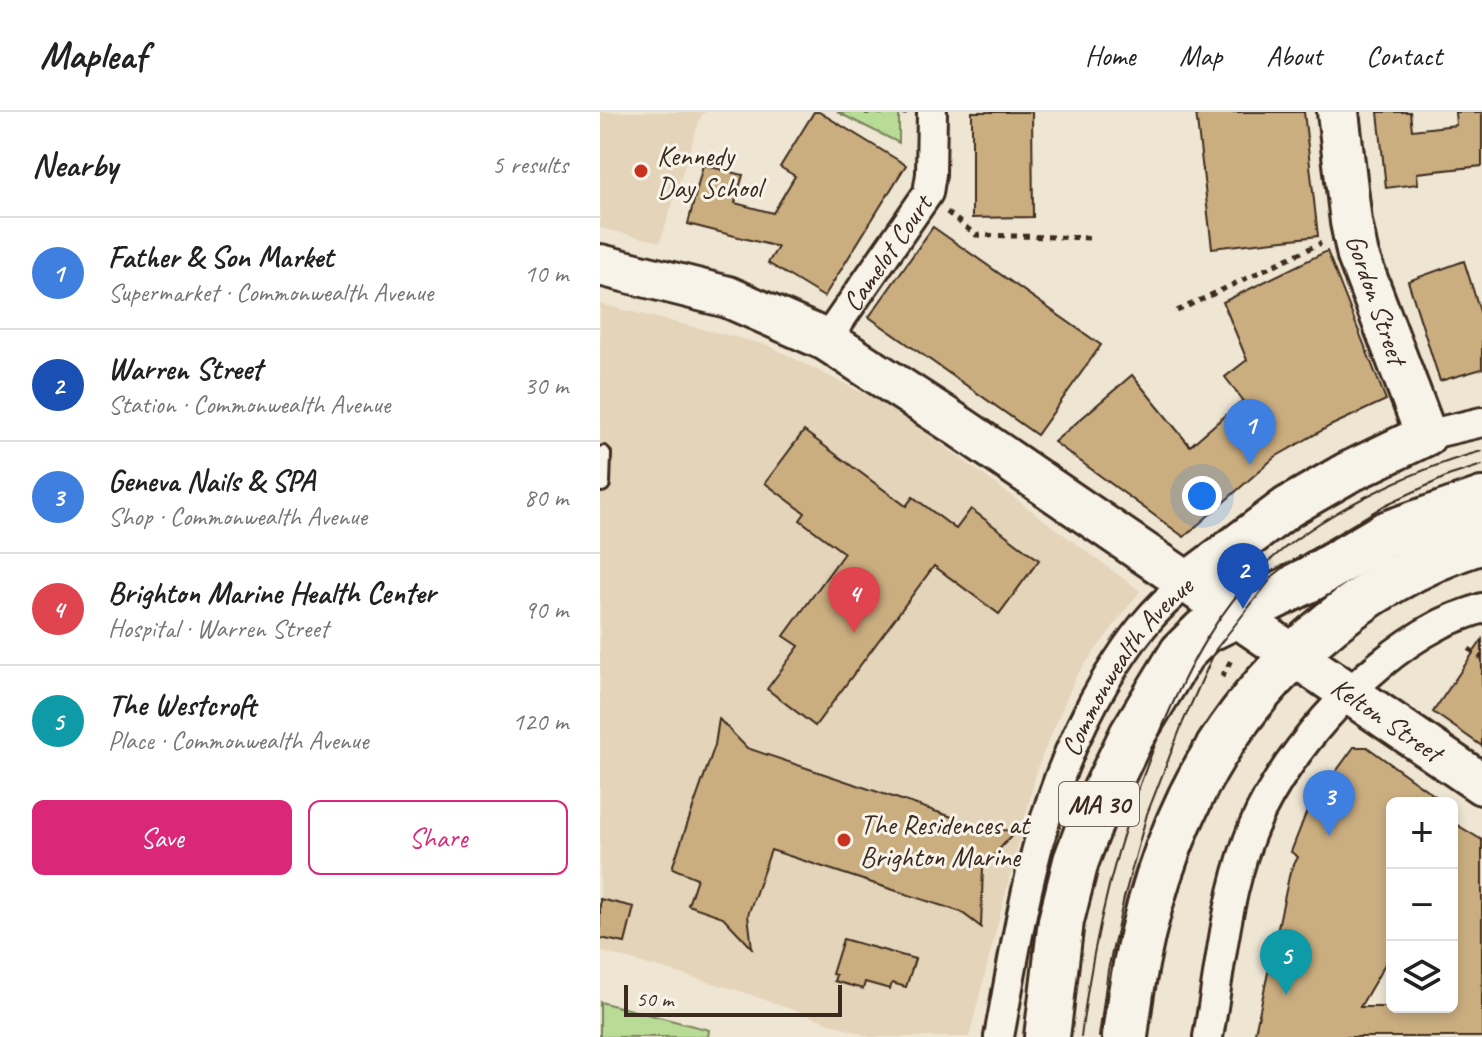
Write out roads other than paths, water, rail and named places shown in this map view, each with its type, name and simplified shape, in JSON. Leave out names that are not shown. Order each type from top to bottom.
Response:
[{"type":"main road","name":"Commonwealth Avenue","points":[[1047,1037],[1061,921],[1076,861],[1093,816],[1132,735],[1182,653],[1197,636],[1310,579],[1386,534],[1482,500]]},
{"type":"main road","name":"MA 30","points":[[1131,1029],[1133,979],[1165,858],[1190,798],[1216,752],[1295,654],[1335,618],[1398,576],[1454,550],[1482,541]]},
{"type":"street","name":"Camelot Court","points":[[826,340],[928,193],[932,112]]},
{"type":"street","name":"Gordon Street","points":[[1338,112],[1358,256],[1426,435]]},
{"type":"street","name":"Kelton Street","points":[[600,265],[728,297],[826,340],[1237,614],[1482,784]]},
{"type":"street","name":"Commonwealth Avenue","points":[[999,1037],[1039,837],[1063,763],[1091,704],[1132,638],[1161,603],[1288,507],[1347,473],[1426,435],[1482,422]]},
{"type":"street","points":[[1208,1037],[1225,925],[1239,868],[1253,827],[1271,793],[1298,752],[1349,692],[1379,665],[1437,626],[1482,608]]},
{"type":"lane","points":[[602,484],[603,454]]},
{"type":"tram line","points":[[1081,1037],[1101,918],[1133,803],[1172,705],[1217,621],[1264,566],[1310,529],[1396,482],[1482,451]]},
{"type":"tram line","points":[[1099,1037],[1108,970],[1147,814],[1216,649],[1274,575],[1295,559],[1385,505],[1448,476],[1482,465]]},
{"type":"place","name":"Kennedy Day School","points":[[641,171]]},
{"type":"place","name":"Father & Son Market","points":[[1250,465]]},
{"type":"place","name":"Warren Street","points":[[1243,609]]},
{"type":"place","name":"Brighton Marine Health Center","points":[[854,633]]},
{"type":"place","name":"Geneva Nails & SPA","points":[[1329,836]]},
{"type":"place","name":"The Residences at Brighton Marine","points":[[844,840]]},
{"type":"place","name":"The Westcroft","points":[[1286,995]]}]
